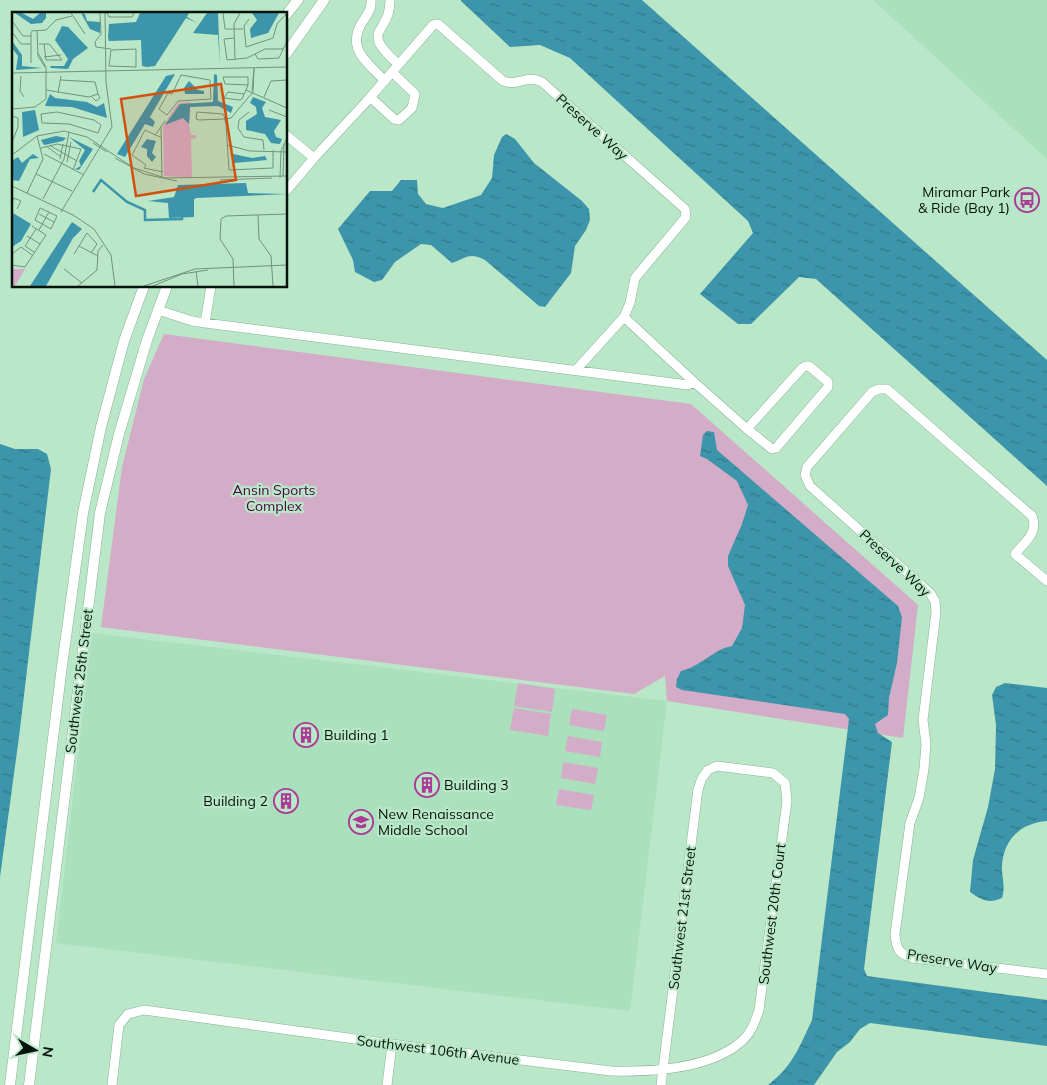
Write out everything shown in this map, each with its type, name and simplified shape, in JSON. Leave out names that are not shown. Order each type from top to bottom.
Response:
[{"type":"street","points":[[288,12],[298,0]]},
{"type":"street","points":[[288,51],[324,0]]},
{"type":"street","points":[[370,0],[369,12],[357,29],[355,40],[358,51],[385,81]]},
{"type":"street","points":[[390,0],[390,9],[379,30],[378,43],[398,64]]},
{"type":"street","name":"Preserve Way","points":[[288,189],[433,25],[438,24],[503,81],[510,84],[528,78],[542,82],[685,209],[686,217],[633,280],[630,304],[624,317],[576,370]]},
{"type":"street","points":[[370,97],[394,119],[399,120],[412,108],[415,94],[392,72]]},
{"type":"street","points":[[288,137],[314,158]]},
{"type":"street","name":"Southwest 25th Street","points":[[10,1085],[83,513],[106,408],[124,341],[143,288]]},
{"type":"street","name":"Southwest 25th Street","points":[[29,1085],[100,513],[119,434],[146,340],[167,288]]},
{"type":"street","points":[[205,323],[211,288]]},
{"type":"street","points":[[158,310],[192,321],[205,323],[688,385],[694,382]]},
{"type":"street","points":[[624,317],[694,382],[767,447],[772,449],[776,448],[828,387],[828,382],[809,366],[802,368],[747,429]]},
{"type":"street","name":"Preserve Way","points":[[1047,581],[1015,554],[1034,531],[1035,523],[1032,516],[887,389],[879,389],[872,392],[807,466],[805,476],[810,486],[930,593],[935,600],[936,612],[923,720],[926,744],[924,769],[919,798],[910,823],[896,945],[900,952],[912,958],[1047,974]]},
{"type":"street","name":"Southwest 20th Court","points":[[708,770],[717,766],[773,773],[785,783],[787,801],[762,995],[753,1028],[743,1040]]},
{"type":"street","name":"Southwest 21st Street","points":[[661,1085],[698,789],[702,778],[708,770]]},
{"type":"street","name":"Southwest 106th Avenue","points":[[112,1085],[119,1025],[128,1014],[144,1010],[392,1044],[610,1071],[644,1072],[700,1062],[724,1054],[743,1040]]},
{"type":"street","points":[[387,1085],[392,1044]]},
{"type":"shaded area","points":[[873,0],[1047,0],[1047,159],[1035,148]]},
{"type":"shaded area","name":"New Renaissance Middle School","points":[[92,633],[667,701],[630,1011],[56,943]]},
{"type":"green space","name":"Ansin Sports Complex","points":[[164,334],[691,404],[918,605],[903,738],[667,701],[665,676],[634,694],[101,627],[122,467],[144,379]]},
{"type":"green space","points":[[518,683],[555,689],[552,712],[514,706]]},
{"type":"green space","points":[[514,708],[551,714],[548,736],[510,730]]},
{"type":"green space","points":[[572,709],[607,715],[604,731],[569,725]]},
{"type":"green space","points":[[568,736],[602,742],[600,757],[565,751]]},
{"type":"green space","points":[[563,762],[598,768],[595,784],[561,778]]},
{"type":"green space","points":[[559,789],[594,795],[591,810],[556,805]]},
{"type":"water","points":[[461,0],[642,0],[1047,360],[1047,486],[816,279],[799,277],[751,324],[738,324],[700,294],[753,233],[748,221],[570,58],[540,45],[510,47]]},
{"type":"water","points":[[506,134],[515,139],[534,163],[582,201],[589,209],[590,220],[586,230],[575,246],[571,273],[545,307],[539,306],[485,260],[471,256],[452,263],[431,245],[421,244],[395,262],[382,280],[374,282],[355,272],[353,260],[338,229],[370,191],[392,191],[401,180],[417,180],[418,194],[426,204],[443,208],[481,195],[492,178],[494,155],[502,137]]},
{"type":"water","points":[[707,431],[714,432],[717,450],[898,606],[902,617],[897,663],[889,698],[888,715],[875,724],[878,733],[892,742],[864,969],[867,976],[1047,1000],[1047,1046],[870,1023],[860,1029],[850,1042],[837,1052],[814,1085],[768,1085],[789,1063],[812,1020],[849,719],[845,714],[682,690],[676,687],[681,671],[732,646],[742,628],[745,605],[728,566],[728,556],[748,505],[737,481],[700,456],[703,435]]},
{"type":"water","points":[[0,444],[15,449],[38,449],[47,454],[51,469],[0,877]]},
{"type":"water","points":[[1005,683],[1047,688],[1047,821],[1020,830],[1008,843],[1002,861],[1004,888],[1002,898],[989,901],[970,892],[973,860],[988,807],[995,769],[996,725],[992,695],[996,687]]},
{"type":"place","name":"Miramar Park & Ride (Bay 1)","points":[[1027,200]]},
{"type":"place","name":"Building 1","points":[[306,735]]},
{"type":"place","name":"Building 3","points":[[427,785]]},
{"type":"place","name":"Building 2","points":[[286,801]]},
{"type":"place","name":"New Renaissance Middle School","points":[[361,822]]}]
